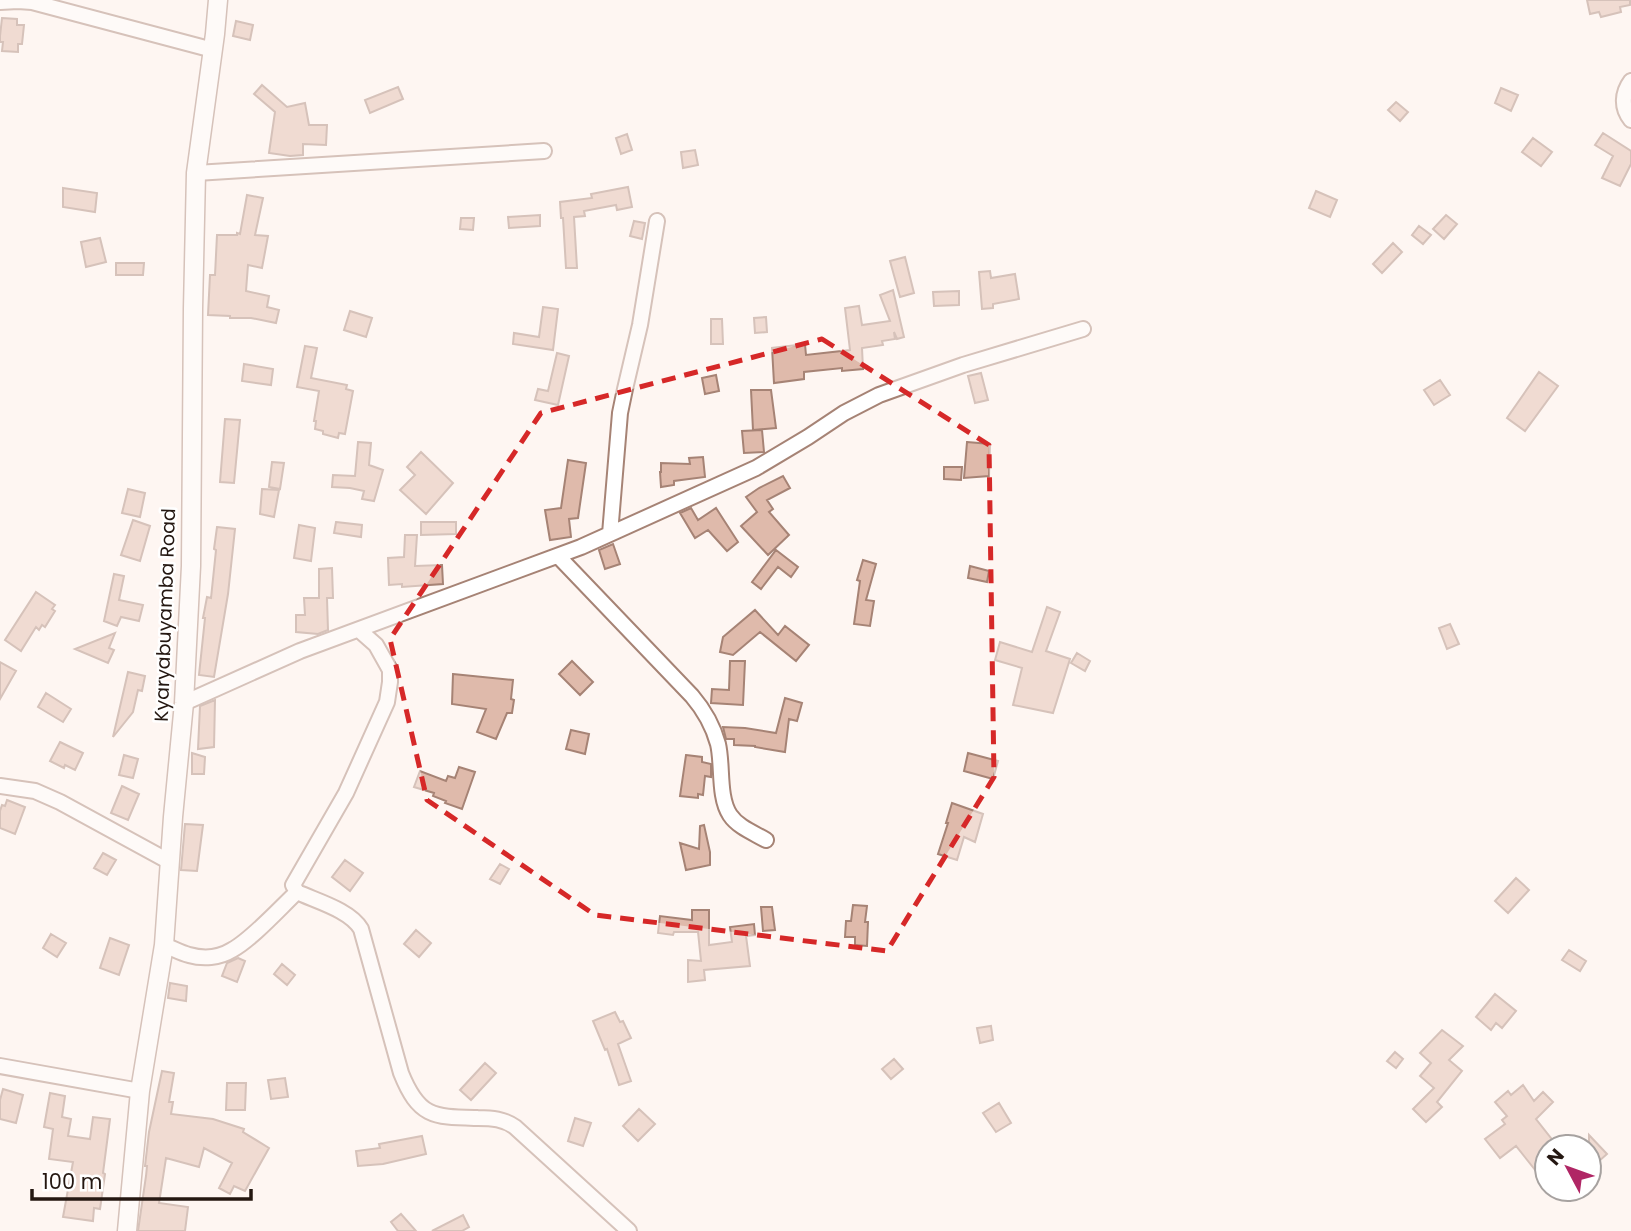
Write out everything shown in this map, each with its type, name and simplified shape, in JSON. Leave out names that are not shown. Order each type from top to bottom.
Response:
[{"type":"street","name":"Kyaryabuyamba Road","points":[[127,1231],[140,1091],[164,945],[184,703],[191,566],[196,173],[218,0]]},
{"type":"street","points":[[0,2],[32,2],[213,50]]},
{"type":"street","points":[[1631,81],[1623,102],[1631,120]]},
{"type":"street","points":[[196,173],[544,151]]},
{"type":"street","points":[[610,534],[620,413],[640,326],[657,220]]},
{"type":"street","points":[[184,703],[300,651],[558,556],[610,534],[755,468],[878,395],[963,365],[1083,329]]},
{"type":"street","points":[[558,556],[702,708],[712,726],[718,746],[725,805],[730,816],[766,840]]},
{"type":"street","points":[[359,630],[376,645],[390,670],[387,702],[346,793],[293,885],[297,892],[349,916],[358,923],[401,1073],[407,1089],[419,1105],[445,1118],[486,1118],[508,1122],[629,1231]]},
{"type":"street","points":[[0,786],[35,791],[60,802],[170,862]]},
{"type":"street","points":[[164,945],[188,955],[219,956],[233,950],[297,892]]},
{"type":"street","points":[[0,1066],[140,1091]]},
{"type":"highlighted area","points":[[822,339],[989,445],[994,777],[887,951],[595,915],[427,800],[390,639],[541,413]]},
{"type":"building","points":[[1587,0],[1630,0],[1630,5],[1620,7],[1621,12],[1601,17],[1599,12],[1590,14]]},
{"type":"building","points":[[2,18],[17,19],[17,25],[24,25],[22,44],[18,44],[18,52],[2,51]]},
{"type":"building","points":[[236,21],[253,25],[250,40],[233,36]]},
{"type":"building","points":[[262,85],[287,107],[305,103],[309,125],[327,125],[326,145],[303,144],[303,155],[269,153],[275,112],[254,94]]},
{"type":"building","points":[[398,87],[403,99],[370,113],[365,100]]},
{"type":"building","points":[[1501,88],[1518,95],[1511,111],[1495,103]]},
{"type":"building","points":[[1396,102],[1408,112],[1400,121],[1388,110]]},
{"type":"building","points":[[1603,133],[1631,151],[1631,164],[1620,186],[1602,178],[1613,156],[1595,145]]},
{"type":"building","points":[[627,134],[632,150],[621,154],[616,138]]},
{"type":"building","points":[[1533,138],[1552,152],[1541,166],[1522,152]]},
{"type":"building","points":[[695,150],[698,165],[683,168],[681,152]]},
{"type":"building","points":[[628,187],[632,207],[617,210],[616,205],[584,211],[585,216],[574,217],[577,268],[566,268],[560,202],[592,198],[591,194]]},
{"type":"building","points":[[63,188],[97,193],[95,212],[63,207]]},
{"type":"building","points":[[1316,191],[1337,200],[1330,217],[1309,208]]},
{"type":"building","points":[[247,195],[263,198],[255,235],[268,236],[262,268],[248,265],[246,291],[269,296],[267,307],[279,310],[276,323],[208,315],[210,275],[215,275],[217,235],[240,234]]},
{"type":"building","points":[[540,215],[540,226],[509,228],[508,217]]},
{"type":"building","points":[[1446,215],[1457,224],[1444,239],[1433,229]]},
{"type":"building","points":[[461,218],[474,218],[473,230],[460,229]]},
{"type":"building","points":[[634,221],[645,223],[642,239],[630,236]]},
{"type":"building","points":[[1419,226],[1431,235],[1423,244],[1412,235]]},
{"type":"building","points":[[100,238],[106,262],[86,267],[81,242]]},
{"type":"building","points":[[1393,243],[1402,252],[1382,273],[1373,264]]},
{"type":"building","points":[[905,257],[914,293],[900,297],[890,261]]},
{"type":"building","points":[[116,263],[144,263],[143,275],[116,275]]},
{"type":"building","points":[[990,271],[991,278],[1015,274],[1019,299],[982,309],[979,272]]},
{"type":"building","points":[[893,290],[904,337],[897,339],[894,332],[895,339],[882,341],[883,345],[862,348],[863,369],[804,372],[804,379],[774,383],[772,348],[805,344],[806,355],[850,350],[845,308],[859,306],[862,325],[890,321],[880,295]]},
{"type":"building","points":[[959,291],[959,305],[934,306],[933,292]]},
{"type":"building","points":[[543,307],[558,309],[553,350],[513,344],[514,333],[539,337]]},
{"type":"building","points":[[350,311],[372,318],[366,337],[344,330]]},
{"type":"building","points":[[766,317],[767,332],[755,333],[754,318]]},
{"type":"building","points":[[711,319],[722,319],[723,344],[711,344]]},
{"type":"building","points":[[305,346],[317,348],[311,378],[347,385],[346,389],[353,391],[345,434],[339,433],[338,438],[315,429],[319,391],[297,387]]},
{"type":"building","points":[[557,353],[569,356],[558,405],[535,400],[538,389],[548,391]]},
{"type":"building","points":[[244,364],[273,369],[271,385],[242,381]]},
{"type":"building","points":[[1539,372],[1558,386],[1525,431],[1507,418]]},
{"type":"building","points":[[981,373],[988,400],[975,403],[968,376]]},
{"type":"building","points":[[716,375],[719,391],[705,394],[702,378]]},
{"type":"building","points":[[1440,380],[1450,395],[1434,405],[1424,390]]},
{"type":"building","points":[[751,390],[771,390],[776,428],[753,430]]},
{"type":"building","points":[[225,419],[240,420],[234,483],[220,482]]},
{"type":"building","points":[[762,430],[764,452],[744,453],[742,431]]},
{"type":"building","points":[[358,442],[371,443],[369,465],[383,470],[374,501],[362,499],[364,491],[332,487],[333,475],[355,476]]},
{"type":"building","points":[[967,442],[990,444],[989,476],[964,478]]},
{"type":"building","points":[[421,452],[453,483],[426,514],[400,490],[415,475],[407,467]]},
{"type":"building","points":[[703,457],[705,477],[674,481],[674,485],[661,487],[661,463],[690,464],[689,458]]},
{"type":"building","points":[[568,460],[586,463],[578,518],[569,519],[571,537],[550,540],[545,510],[561,508]]},
{"type":"building","points":[[272,462],[284,463],[280,489],[269,487]]},
{"type":"building","points":[[944,467],[962,467],[961,480],[944,479]]},
{"type":"building","points":[[783,476],[790,488],[767,500],[773,509],[769,512],[789,535],[768,555],[741,526],[757,512],[746,497]]},
{"type":"building","points":[[128,489],[145,493],[140,517],[122,513]]},
{"type":"building","points":[[262,489],[279,490],[274,517],[260,514]]},
{"type":"building","points":[[691,508],[698,520],[716,508],[738,542],[727,551],[708,530],[695,538],[680,513]]},
{"type":"building","points":[[133,520],[150,526],[140,561],[121,555]]},
{"type":"building","points":[[336,522],[362,525],[361,537],[334,533]]},
{"type":"building","points":[[421,522],[456,522],[456,534],[421,535]]},
{"type":"building","points":[[299,525],[315,528],[311,561],[294,558]]},
{"type":"building","points":[[217,527],[235,529],[228,594],[214,677],[199,675],[203,618],[207,597],[211,598]]},
{"type":"building","points":[[405,535],[417,535],[415,566],[442,565],[443,584],[402,587],[402,584],[389,585],[388,558],[404,557]]},
{"type":"building","points":[[613,544],[620,564],[605,569],[599,550]]},
{"type":"building","points":[[776,550],[798,567],[791,577],[778,567],[761,589],[752,582]]},
{"type":"building","points":[[863,560],[876,564],[866,600],[874,601],[870,626],[854,624],[860,581],[857,580]]},
{"type":"building","points":[[970,566],[989,571],[987,582],[968,578]]},
{"type":"building","points":[[332,568],[333,598],[327,598],[328,630],[318,634],[296,632],[296,615],[305,615],[304,598],[319,598],[319,569]]},
{"type":"building","points":[[114,574],[124,576],[119,600],[143,605],[139,621],[121,617],[117,626],[104,621]]},
{"type":"building","points":[[36,592],[55,605],[52,609],[55,611],[45,627],[42,625],[39,630],[36,627],[21,651],[5,640]]},
{"type":"building","points":[[1047,607],[1060,612],[1046,651],[1070,659],[1053,713],[1013,705],[1022,668],[995,660],[1000,642],[1032,652]]},
{"type":"building","points":[[755,610],[778,635],[785,626],[809,645],[796,661],[760,632],[733,655],[720,652],[723,637]]},
{"type":"building","points":[[1450,624],[1459,644],[1447,649],[1439,628]]},
{"type":"building","points":[[115,633],[109,648],[114,650],[108,663],[75,649]]},
{"type":"building","points":[[1077,653],[1090,661],[1085,671],[1071,663]]},
{"type":"building","points":[[572,661],[593,682],[580,695],[559,674]]},
{"type":"building","points":[[730,661],[745,661],[743,705],[711,703],[712,689],[729,690]]},
{"type":"building","points":[[0,662],[16,671],[0,699]]},
{"type":"building","points":[[128,672],[145,676],[142,691],[138,690],[133,712],[113,737]]},
{"type":"building","points":[[453,674],[513,680],[512,713],[507,713],[496,739],[477,732],[486,709],[452,704]]},
{"type":"building","points":[[46,693],[71,709],[63,722],[38,707]]},
{"type":"building","points":[[785,698],[802,703],[797,721],[789,719],[785,752],[734,745],[734,739],[726,739],[723,727],[776,733]]},
{"type":"building","points":[[215,700],[214,747],[198,749],[200,706]]},
{"type":"building","points":[[571,730],[589,734],[585,754],[566,749]]},
{"type":"building","points":[[60,742],[83,753],[75,770],[50,761]]},
{"type":"building","points":[[192,753],[205,757],[204,774],[192,774]]},
{"type":"building","points":[[968,753],[998,761],[993,779],[964,771]]},
{"type":"building","points":[[124,755],[138,759],[133,778],[119,775]]},
{"type":"building","points":[[686,755],[702,757],[702,762],[711,764],[711,777],[705,776],[703,795],[698,794],[698,798],[680,796]]},
{"type":"building","points":[[459,767],[475,772],[462,809],[445,803],[446,801],[433,796],[434,793],[414,787],[420,771],[446,781],[448,776],[455,778]]},
{"type":"building","points":[[122,786],[139,794],[128,820],[111,813]]},
{"type":"building","points":[[7,800],[25,807],[15,834],[0,828],[0,811]]},
{"type":"building","points":[[952,803],[983,814],[975,842],[964,837],[957,860],[938,854]]},
{"type":"building","points":[[185,824],[203,825],[197,871],[181,870]]},
{"type":"building","points":[[704,825],[710,865],[686,870],[680,843],[699,849],[700,826]]},
{"type":"building","points":[[103,853],[116,860],[107,875],[94,868]]},
{"type":"building","points":[[345,860],[363,873],[350,891],[332,877]]},
{"type":"building","points":[[500,864],[509,869],[500,884],[490,879]]},
{"type":"building","points":[[1516,878],[1529,890],[1508,913],[1495,901]]},
{"type":"building","points":[[853,905],[867,906],[867,946],[855,945],[855,937],[845,937],[846,921],[851,921]]},
{"type":"building","points":[[761,907],[772,907],[775,930],[763,931]]},
{"type":"building","points":[[692,910],[709,910],[709,945],[732,942],[730,927],[754,924],[755,935],[746,936],[750,966],[704,970],[705,980],[688,982],[688,960],[701,961],[698,932],[674,932],[673,935],[658,933],[660,916],[692,920]]},
{"type":"building","points":[[416,930],[431,943],[419,957],[404,944]]},
{"type":"building","points":[[51,934],[66,943],[57,957],[43,948]]},
{"type":"building","points":[[110,938],[129,945],[119,975],[100,968]]},
{"type":"building","points":[[1569,950],[1586,961],[1580,971],[1562,960]]},
{"type":"building","points":[[238,958],[245,961],[237,982],[222,976],[227,963]]},
{"type":"building","points":[[282,964],[295,975],[287,985],[274,974]]},
{"type":"building","points":[[170,983],[187,986],[186,1001],[168,998]]},
{"type":"building","points":[[1495,994],[1516,1011],[1502,1028],[1496,1023],[1491,1030],[1476,1017]]},
{"type":"building","points":[[615,1012],[631,1038],[618,1044],[631,1081],[619,1085],[607,1049],[605,1050],[593,1021]]},
{"type":"building","points":[[991,1026],[993,1040],[980,1043],[977,1028]]},
{"type":"building","points":[[1442,1030],[1463,1046],[1449,1060],[1462,1071],[1437,1102],[1442,1107],[1426,1122],[1413,1109],[1434,1088],[1420,1076],[1431,1063],[1420,1053]]},
{"type":"building","points":[[1395,1052],[1403,1059],[1396,1068],[1387,1061]]},
{"type":"building","points":[[894,1059],[903,1069],[891,1079],[882,1069]]},
{"type":"building","points":[[485,1063],[496,1073],[471,1100],[460,1090]]},
{"type":"building","points":[[162,1071],[174,1073],[169,1102],[173,1102],[171,1114],[213,1119],[244,1129],[243,1132],[269,1148],[245,1191],[234,1186],[230,1194],[219,1188],[232,1163],[204,1148],[199,1167],[166,1158],[159,1203],[188,1207],[185,1231],[138,1231],[149,1132]]},
{"type":"building","points":[[285,1078],[288,1097],[271,1099],[268,1080]]},
{"type":"building","points":[[227,1083],[246,1083],[245,1110],[226,1110]]},
{"type":"building","points":[[1523,1085],[1534,1101],[1543,1092],[1553,1102],[1536,1119],[1547,1133],[1533,1133],[1533,1167],[1516,1146],[1500,1158],[1485,1139],[1505,1124],[1502,1120],[1507,1116],[1495,1102],[1508,1091],[1511,1095]]},
{"type":"building","points":[[3,1089],[23,1095],[16,1123],[0,1119]]},
{"type":"building","points":[[50,1093],[65,1096],[62,1117],[71,1119],[68,1136],[90,1139],[93,1117],[110,1119],[100,1209],[94,1208],[93,1221],[63,1217],[73,1162],[49,1159],[53,1129],[44,1127]]},
{"type":"building","points":[[999,1103],[1011,1123],[996,1132],[983,1113]]},
{"type":"building","points":[[639,1109],[655,1124],[638,1141],[623,1126]]},
{"type":"building","points":[[575,1118],[591,1123],[583,1146],[568,1141]]},
{"type":"building","points":[[422,1136],[426,1154],[383,1164],[358,1166],[356,1151],[380,1148],[379,1144]]},
{"type":"building","points":[[401,1214],[416,1231],[398,1231],[391,1222]]},
{"type":"building","points":[[463,1215],[469,1227],[462,1231],[432,1231]]}]
